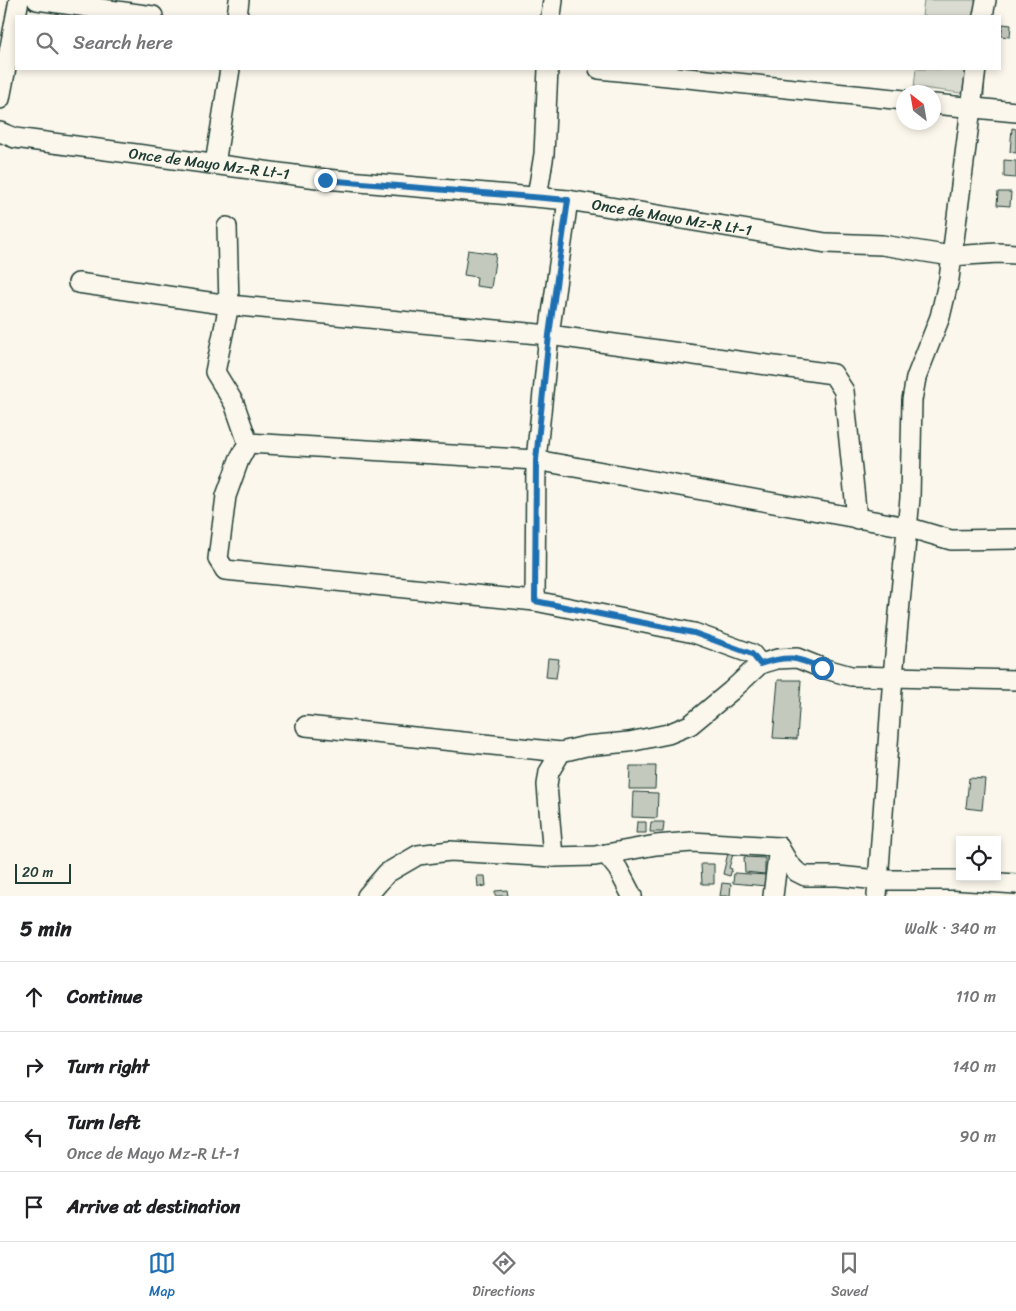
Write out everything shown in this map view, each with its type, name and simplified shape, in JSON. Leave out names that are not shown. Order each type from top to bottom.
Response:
[{"type":"street","points":[[16,15],[19,0]]},
{"type":"street","points":[[37,0],[146,15]]},
{"type":"street","points":[[237,15],[239,0]]},
{"type":"street","points":[[551,15],[552,0]]},
{"type":"street","points":[[983,15],[986,0]]},
{"type":"street","points":[[0,99],[15,21]]},
{"type":"street","points":[[215,164],[230,70]]},
{"type":"street","points":[[537,197],[544,154],[548,70]]},
{"type":"street","points":[[609,70],[896,99]]},
{"type":"street","points":[[878,888],[892,676],[910,498],[912,400],[916,378],[940,318],[949,279],[976,70]]},
{"type":"street","points":[[941,105],[1016,112]]},
{"type":"street","name":"Once de Mayo Mz-R Lt-1","points":[[0,132],[15,138],[325,180],[568,200],[826,243],[882,245],[951,256],[998,253],[1016,254]]},
{"type":"street","points":[[535,601],[536,460],[549,335],[568,200]]},
{"type":"street","points":[[227,227],[229,305],[215,372],[234,403],[248,443],[239,460],[226,496],[218,558],[225,570],[535,601],[694,633],[752,654],[760,664]]},
{"type":"street","points":[[78,283],[229,305],[549,335],[833,374],[844,391],[857,518]]},
{"type":"street","points":[[248,443],[536,460],[907,527],[951,540],[1016,539]]},
{"type":"street","points":[[306,726],[561,752],[586,746],[629,742],[668,734],[690,725],[760,664],[777,659],[797,658],[822,668],[851,676],[1016,680]]},
{"type":"street","points":[[552,857],[547,785],[549,772],[561,752]]},
{"type":"street","points":[[367,896],[387,873],[418,855],[450,851],[552,857],[606,854],[656,844],[692,842],[779,847]]},
{"type":"street","points":[[779,847],[789,864],[797,872],[805,876],[838,876],[878,888],[954,880],[1016,884]]},
{"type":"street","points":[[774,896],[779,847]]},
{"type":"street","points":[[606,854],[618,868],[632,896]]},
{"type":"shaded area","points":[[924,0],[986,0],[986,15],[922,15]]},
{"type":"shaded area","points":[[916,70],[985,70],[984,96],[941,90],[941,85],[914,85]]},
{"type":"building","points":[[1003,24],[1011,25],[1010,37],[1001,36]]},
{"type":"building","points":[[1012,128],[1016,129],[1016,153],[1010,152]]},
{"type":"building","points":[[1004,160],[1016,161],[1016,178],[1004,177]]},
{"type":"building","points":[[998,192],[1011,192],[1010,206],[997,205]]},
{"type":"building","points":[[468,250],[496,254],[491,288],[476,286],[477,277],[464,275]]},
{"type":"building","points":[[548,658],[559,659],[556,678],[546,677]]},
{"type":"building","points":[[778,680],[801,680],[797,739],[773,738]]},
{"type":"building","points":[[630,766],[656,766],[655,789],[629,789]]},
{"type":"building","points":[[969,778],[985,779],[982,810],[966,808]]},
{"type":"building","points":[[633,792],[658,793],[657,818],[632,817]]},
{"type":"building","points":[[637,822],[646,822],[646,833],[636,833]]},
{"type":"building","points":[[651,822],[664,822],[663,832],[650,832]]},
{"type":"building","points":[[728,853],[733,854],[729,868],[732,869],[730,876],[723,874]]},
{"type":"building","points":[[744,857],[765,858],[765,874],[745,872]]},
{"type":"building","points":[[701,864],[714,864],[714,884],[702,884]]},
{"type":"building","points":[[734,873],[767,875],[766,886],[733,883]]},
{"type":"building","points":[[477,876],[485,876],[486,886],[478,887]]},
{"type":"building","points":[[722,883],[731,884],[730,896],[720,896]]},
{"type":"building","points":[[507,890],[508,896],[495,896],[495,891]]},
{"type":"route","points":[[325,180],[568,200],[549,335],[536,460],[535,601],[694,633],[752,654],[760,664],[777,659],[797,658],[822,668]]}]
